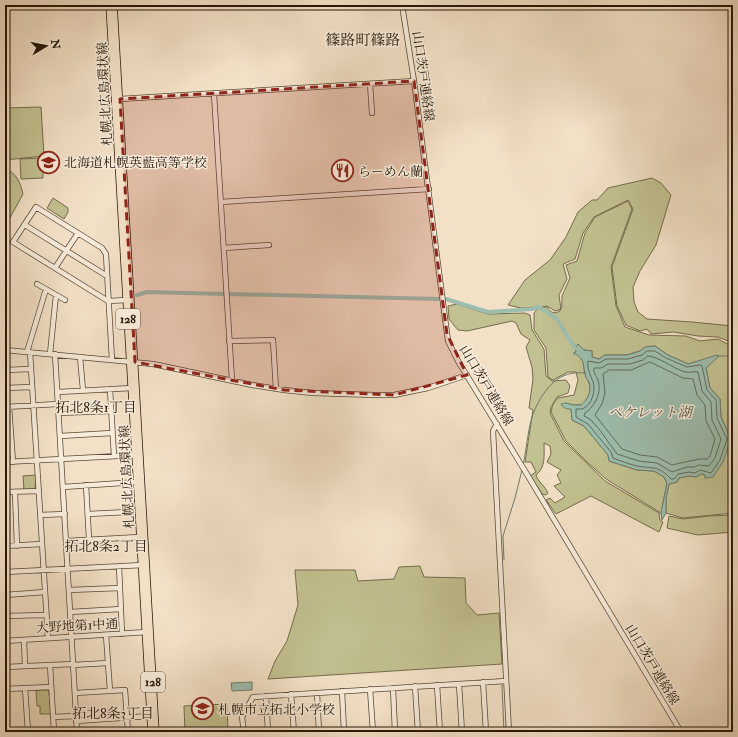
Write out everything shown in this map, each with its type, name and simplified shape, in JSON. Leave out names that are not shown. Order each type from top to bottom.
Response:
[{"type":"main road","name":"札幌北広島環状線","points":[[110,5],[127,300],[133,362],[132,388],[138,455],[137,482],[140,537],[144,565]]},
{"type":"main road","name":"札幌北広島環状線","points":[[114,5],[144,565],[156,732]]},
{"type":"main road","name":"札幌北広島環状線","points":[[148,632],[151,732]]},
{"type":"street","name":"山口茨戸連絡線","points":[[402,5],[429,189],[447,334],[458,361],[681,732]]},
{"type":"street","points":[[120,99],[414,81]]},
{"type":"street","points":[[370,84],[372,113]]},
{"type":"street","points":[[214,94],[232,380]]},
{"type":"street","points":[[221,202],[429,189]]},
{"type":"street","points":[[112,360],[108,302],[106,254],[102,248],[36,208],[13,242],[108,302],[127,300]]},
{"type":"street","points":[[25,225],[107,276]]},
{"type":"street","points":[[55,268],[78,233]]},
{"type":"street","points":[[224,248],[269,245]]},
{"type":"street","points":[[37,284],[65,300]]},
{"type":"street","points":[[46,289],[29,352],[48,638]]},
{"type":"street","points":[[50,354],[56,295]]},
{"type":"street","points":[[229,341],[273,340],[276,389]]},
{"type":"street","points":[[5,350],[153,364],[276,389],[313,393],[394,395],[428,388],[467,375]]},
{"type":"street","points":[[56,354],[77,732]]},
{"type":"street","points":[[80,356],[83,390]]},
{"type":"street","points":[[5,370],[31,369]]},
{"type":"street","points":[[5,388],[32,386]]},
{"type":"street","points":[[58,392],[132,388]]},
{"type":"street","points":[[110,389],[114,456]]},
{"type":"street","points":[[12,462],[7,407],[58,404]]},
{"type":"street","points":[[59,413],[111,411]]},
{"type":"street","points":[[497,424],[493,431],[509,732]]},
{"type":"street","points":[[60,436],[112,433]]},
{"type":"street","points":[[5,462],[138,455]]},
{"type":"street","points":[[63,487],[137,482]]},
{"type":"street","points":[[86,485],[89,540]]},
{"type":"street","points":[[5,492],[39,491]]},
{"type":"street","points":[[15,492],[17,546]]},
{"type":"street","points":[[88,514],[128,512]]},
{"type":"street","points":[[40,515],[65,514]]},
{"type":"street","points":[[66,541],[140,537]]},
{"type":"street","points":[[5,546],[42,544]]},
{"type":"street","points":[[5,572],[144,565]]},
{"type":"street","points":[[119,566],[122,634]]},
{"type":"street","points":[[69,590],[120,588]]},
{"type":"street","points":[[5,595],[45,592]]},
{"type":"street","points":[[70,612],[121,609]]},
{"type":"street","points":[[5,616],[46,614]]},
{"type":"street","name":"大野地第1中通","points":[[5,641],[148,632]]},
{"type":"street","points":[[106,635],[110,691]]},
{"type":"street","points":[[24,640],[25,666]]},
{"type":"street","points":[[5,668],[108,663]]},
{"type":"street","points":[[50,665],[54,732]]},
{"type":"street","points":[[244,732],[242,717],[253,696],[506,681]]},
{"type":"street","points":[[483,682],[486,732]]},
{"type":"street","points":[[459,684],[462,732]]},
{"type":"street","points":[[437,685],[440,732]]},
{"type":"street","points":[[415,686],[418,732]]},
{"type":"street","points":[[5,689],[51,687]]},
{"type":"street","points":[[25,688],[28,732]]},
{"type":"street","points":[[393,688],[396,732]]},
{"type":"street","points":[[370,689],[373,732]]},
{"type":"street","points":[[75,693],[125,690],[128,732]]},
{"type":"street","points":[[342,691],[344,732]]},
{"type":"street","points":[[317,692],[319,732]]},
{"type":"street","points":[[291,694],[294,732]]},
{"type":"street","points":[[266,696],[268,732]]},
{"type":"street","points":[[53,717],[127,718],[150,716]]},
{"type":"highlighted area","points":[[414,81],[447,334],[467,375],[394,395],[284,390],[135,362],[120,99]]},
{"type":"shaded area","points":[[41,107],[44,156],[5,160],[5,108]]},
{"type":"shaded area","points":[[43,158],[43,178],[21,179],[20,159]]},
{"type":"shaded area","points":[[5,168],[17,179],[23,194],[5,227]]},
{"type":"shaded area","points":[[652,178],[661,183],[671,195],[656,245],[640,271],[633,287],[634,302],[638,312],[647,319],[733,326],[733,343],[718,337],[698,336],[673,332],[651,334],[647,329],[640,331],[626,325],[617,306],[612,267],[633,209],[628,200],[594,217],[583,233],[575,259],[563,264],[567,279],[559,295],[561,309],[562,296],[570,278],[566,265],[577,261],[585,233],[595,217],[628,201],[632,209],[611,267],[616,306],[625,327],[649,335],[686,336],[700,341],[718,339],[733,347],[733,513],[683,518],[666,513],[666,498],[669,484],[677,482],[679,478],[689,476],[696,477],[701,474],[706,475],[705,477],[728,448],[731,440],[721,417],[720,399],[710,388],[706,368],[718,356],[688,364],[668,355],[655,346],[646,347],[640,351],[627,355],[605,355],[599,359],[592,357],[592,351],[584,350],[576,351],[575,353],[583,362],[585,374],[590,386],[590,392],[581,405],[566,403],[571,409],[572,420],[584,426],[608,455],[609,461],[637,470],[654,471],[664,477],[667,483],[661,513],[606,479],[566,441],[551,412],[553,404],[558,398],[574,395],[578,380],[576,372],[568,372],[553,380],[548,377],[546,348],[534,330],[534,313],[539,307],[521,308],[508,305],[525,280],[550,260],[566,237],[578,212],[592,200],[597,200],[608,188]],"holes":[[[547,306],[555,311],[561,309],[560,311],[554,313],[547,307],[542,307]]]},
{"type":"shaded area","points":[[53,198],[68,208],[68,212],[64,219],[47,208]]},
{"type":"shaded area","points":[[457,304],[488,314],[525,313],[530,315],[532,330],[544,349],[546,376],[552,381],[566,380],[570,386],[568,393],[557,397],[551,407],[550,413],[564,441],[605,481],[659,513],[660,520],[663,522],[659,532],[591,496],[556,514],[546,500],[550,498],[555,503],[565,497],[554,486],[561,483],[557,475],[561,470],[547,462],[551,454],[550,446],[544,443],[543,465],[536,475],[548,493],[546,495],[542,494],[530,476],[536,472],[531,462],[525,462],[533,410],[529,408],[533,379],[532,367],[526,347],[530,340],[521,334],[516,323],[512,321],[467,331],[458,330],[449,319],[448,306]]},
{"type":"shaded area","points":[[36,475],[35,489],[24,490],[23,476]]},
{"type":"shaded area","points":[[733,515],[733,532],[698,535],[667,528],[669,516],[683,519]]},
{"type":"shaded area","points":[[420,566],[424,577],[465,578],[466,603],[477,615],[499,613],[502,664],[268,679],[275,661],[287,641],[298,605],[295,570],[355,570],[358,581],[394,579],[399,567]]},
{"type":"shaded area","points":[[36,690],[49,691],[51,714],[40,714],[40,706],[37,706]]},
{"type":"shaded area","points":[[227,704],[228,732],[185,732],[184,706]]},
{"type":"water","name":"ペケレット湖","points":[[578,344],[584,350],[592,351],[592,357],[599,359],[605,355],[627,355],[640,351],[645,347],[655,346],[668,355],[688,364],[717,355],[719,356],[706,368],[710,388],[720,399],[721,417],[731,439],[723,462],[713,477],[705,478],[705,475],[701,474],[696,477],[689,476],[679,478],[677,482],[669,484],[666,498],[666,513],[662,520],[661,513],[667,483],[664,477],[654,471],[637,470],[609,461],[608,455],[584,426],[572,420],[571,409],[565,408],[561,404],[566,403],[581,405],[586,400],[590,392],[590,385],[585,375],[582,361],[580,357],[573,353],[575,353],[575,348]]},
{"type":"water","points":[[252,682],[252,690],[232,691],[231,683]]},
{"type":"waterway","points":[[137,295],[147,292],[225,294]]},
{"type":"waterway","points":[[229,294],[438,299]]},
{"type":"waterway","points":[[446,299],[488,312],[532,309],[539,307],[556,318],[575,348]]},
{"type":"waterway","points":[[718,356],[733,356]]},
{"type":"waterway","points":[[523,465],[529,429],[535,409],[543,394],[554,382],[567,374],[584,373]]},
{"type":"waterway","points":[[504,560],[503,536],[522,470]]},
{"type":"waterway","points":[[502,685],[504,732]]},
{"type":"place","name":"北海道札幌英藍高等学校","points":[[49,162]]},
{"type":"place","name":"らーめん蘭","points":[[342,171]]},
{"type":"place","name":"札幌市立拓北小学校","points":[[203,709]]},
{"type":"district","name":"篠路町篠路","points":[[363,40]]},
{"type":"district","name":"拓北8条1丁目","points":[[96,407]]},
{"type":"district","name":"拓北8条2丁目","points":[[106,546]]},
{"type":"district","name":"拓北8条3丁目","points":[[113,713]]}]
